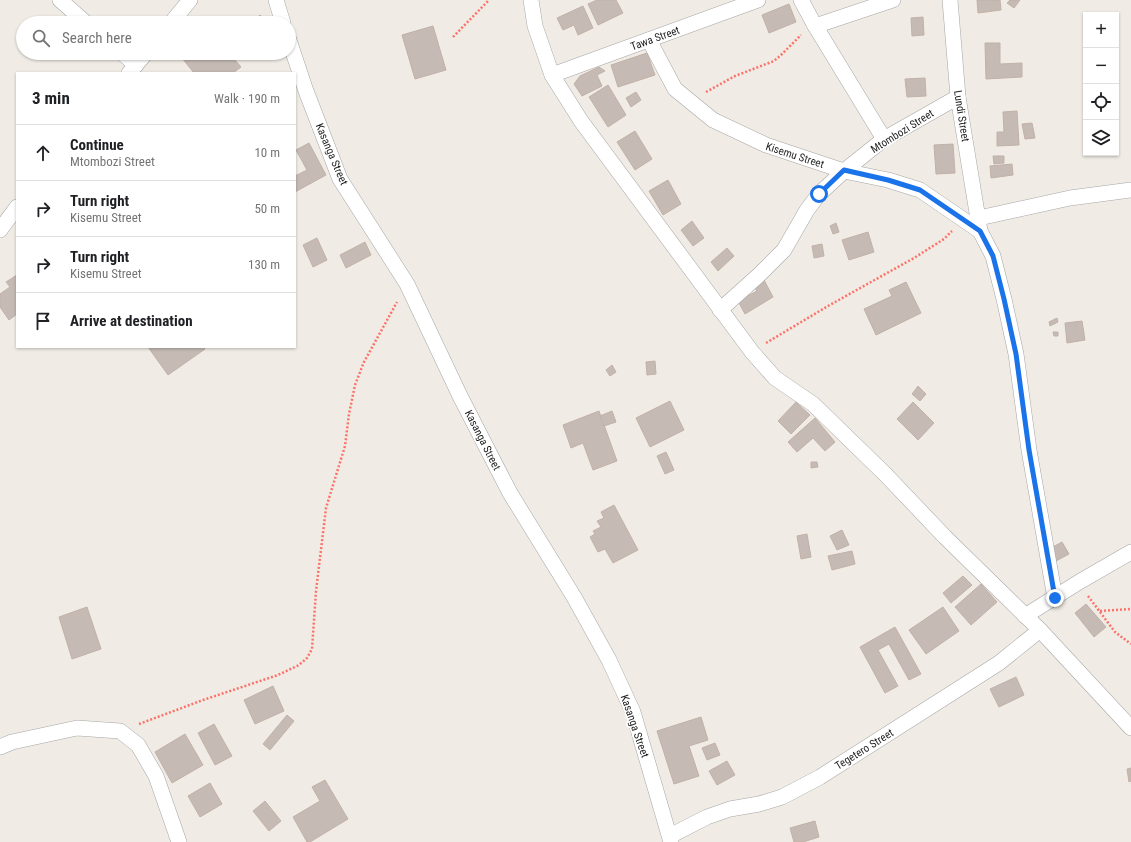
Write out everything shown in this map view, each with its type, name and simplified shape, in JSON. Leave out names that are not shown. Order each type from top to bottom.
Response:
[{"type":"street","points":[[60,0],[78,16]]},
{"type":"street","points":[[177,16],[190,0]]},
{"type":"street","points":[[276,0],[281,16]]},
{"type":"street","points":[[531,0],[535,26],[552,75],[581,121],[752,352],[775,378],[813,404],[885,474],[945,537],[1040,630],[1131,728]]},
{"type":"street","name":"Tawa Street","points":[[552,75],[758,0]]},
{"type":"street","points":[[801,0],[815,26],[884,139]]},
{"type":"street","points":[[815,26],[893,0]]},
{"type":"street","name":"Lundi Street","points":[[950,0],[958,97],[980,225]]},
{"type":"street","name":"Kisemu Street","points":[[649,40],[675,90],[714,120],[766,145],[844,170],[888,180],[920,190],[963,219],[980,225],[993,256],[1016,354],[1029,450],[1055,598]]},
{"type":"street","points":[[126,60],[132,69],[140,60]]},
{"type":"street","name":"Kasanga Street","points":[[296,60],[340,179],[407,284],[460,396],[510,493],[574,597],[609,660],[632,712],[671,839]]},
{"type":"street","name":"Mtombozi Street","points":[[720,310],[784,250],[807,210],[819,194],[844,170],[884,139],[958,97]]},
{"type":"street","points":[[980,225],[1070,198],[1131,190]]},
{"type":"street","points":[[0,230],[16,208]]},
{"type":"street","points":[[1025,616],[1078,582],[1131,552]]},
{"type":"street","name":"Tegetero Street","points":[[671,839],[707,817],[730,809],[759,804],[782,797],[820,777],[1000,663],[1040,630]]},
{"type":"street","points":[[0,747],[12,742],[77,728],[120,731],[138,744],[156,776],[179,842]]},
{"type":"path","points":[[453,38],[489,0]]},
{"type":"path","points":[[689,101],[735,76],[774,61],[800,36],[815,26]]},
{"type":"path","points":[[752,352],[828,306],[914,258],[944,239],[963,219]]},
{"type":"path","points":[[120,731],[203,700],[278,675],[299,665],[307,658],[312,649],[316,591],[326,508],[345,446],[349,414],[355,385],[364,362],[407,284]]},
{"type":"path","points":[[1078,582],[1115,632],[1131,644]]},
{"type":"path","points":[[1100,612],[1131,609]]},
{"type":"building","points":[[597,0],[616,0],[623,13],[598,25],[588,4]]},
{"type":"building","points":[[977,0],[1000,0],[1001,10],[978,13]]},
{"type":"building","points":[[1010,0],[1020,0],[1014,8],[1007,3]]},
{"type":"building","points":[[789,4],[796,22],[769,33],[762,15]]},
{"type":"building","points":[[583,6],[593,28],[578,35],[574,25],[563,30],[557,18]]},
{"type":"building","points":[[923,17],[924,35],[912,36],[911,18]]},
{"type":"building","points":[[433,26],[446,70],[415,79],[402,35]]},
{"type":"building","points":[[985,43],[1000,43],[1000,64],[1022,63],[1022,77],[986,79]]},
{"type":"building","points":[[647,53],[655,75],[618,87],[611,65]]},
{"type":"building","points":[[184,60],[235,60],[241,67],[234,72],[193,72]]},
{"type":"building","points":[[599,67],[605,71],[597,75],[602,86],[582,96],[574,84],[580,76]]},
{"type":"building","points":[[925,78],[926,96],[907,97],[905,79]]},
{"type":"building","points":[[608,85],[626,115],[608,127],[589,97]]},
{"type":"building","points":[[636,92],[641,100],[631,107],[626,98]]},
{"type":"building","points":[[1017,111],[1019,145],[997,146],[997,132],[1004,132],[1003,112]]},
{"type":"building","points":[[1032,123],[1035,138],[1025,139],[1022,124]]},
{"type":"building","points":[[635,131],[652,159],[635,170],[617,142]]},
{"type":"building","points":[[309,143],[326,175],[296,191],[296,176],[307,170],[296,150]]},
{"type":"building","points":[[953,144],[955,173],[936,174],[934,145]]},
{"type":"building","points":[[993,156],[1004,156],[1004,163],[994,164]]},
{"type":"building","points":[[1012,164],[1013,175],[991,178],[990,166]]},
{"type":"building","points":[[668,180],[681,204],[663,215],[649,191]]},
{"type":"building","points":[[692,221],[704,238],[693,246],[681,230]]},
{"type":"building","points":[[836,223],[839,232],[833,234],[830,226]]},
{"type":"building","points":[[868,232],[874,252],[849,260],[842,240]]},
{"type":"building","points":[[317,238],[327,260],[313,267],[303,245]]},
{"type":"building","points":[[365,242],[371,255],[346,268],[340,255]]},
{"type":"building","points":[[822,244],[824,256],[814,258],[812,246]]},
{"type":"building","points":[[727,248],[734,256],[718,271],[711,262]]},
{"type":"building","points":[[16,276],[16,315],[9,320],[0,307],[0,294],[10,287],[6,282]]},
{"type":"building","points":[[764,280],[773,297],[745,314],[738,301],[757,291],[754,286]]},
{"type":"building","points":[[906,282],[921,313],[876,335],[864,309],[892,296],[889,290]]},
{"type":"building","points":[[1057,318],[1058,322],[1050,326],[1049,322]]},
{"type":"building","points":[[1082,321],[1085,340],[1067,343],[1065,323]]},
{"type":"building","points":[[1053,332],[1058,332],[1058,336],[1054,336]]},
{"type":"building","points":[[149,348],[205,349],[168,375]]},
{"type":"building","points":[[655,361],[656,374],[647,375],[646,362]]},
{"type":"building","points":[[612,365],[616,372],[610,376],[606,370]]},
{"type":"building","points":[[918,386],[926,394],[920,401],[912,394]]},
{"type":"building","points":[[670,401],[684,430],[650,447],[636,418]]},
{"type":"building","points":[[796,402],[810,415],[791,434],[778,421]]},
{"type":"building","points":[[913,402],[934,423],[918,440],[897,419]]},
{"type":"building","points":[[599,411],[617,461],[593,470],[583,443],[571,448],[563,425]]},
{"type":"building","points":[[612,411],[616,422],[604,426],[600,416]]},
{"type":"building","points":[[815,418],[835,442],[825,451],[813,438],[797,452],[788,442]]},
{"type":"building","points":[[666,452],[674,470],[665,474],[657,456]]},
{"type":"building","points":[[811,462],[817,462],[818,467],[811,468]]},
{"type":"building","points":[[614,505],[638,550],[613,563],[605,549],[598,552],[590,537],[595,534],[593,531],[601,527],[597,521],[604,518],[601,512]]},
{"type":"building","points":[[842,530],[849,545],[837,550],[830,536]]},
{"type":"building","points":[[807,534],[811,557],[801,559],[797,536]]},
{"type":"building","points":[[1062,542],[1069,554],[1056,561],[1049,549]]},
{"type":"building","points":[[852,551],[855,564],[832,570],[828,556]]},
{"type":"building","points":[[963,576],[972,585],[951,603],[943,593]]},
{"type":"building","points":[[981,584],[997,602],[971,625],[955,607]]},
{"type":"building","points":[[1086,604],[1106,627],[1094,637],[1075,613]]},
{"type":"building","points":[[87,607],[101,649],[72,659],[59,617]]},
{"type":"building","points":[[943,607],[959,631],[926,654],[909,630]]},
{"type":"building","points":[[895,627],[921,674],[909,680],[889,644],[878,650],[898,686],[885,693],[860,647]]},
{"type":"building","points":[[1016,677],[1024,695],[999,707],[990,689]]},
{"type":"building","points":[[273,686],[284,711],[255,724],[244,700]]},
{"type":"building","points":[[287,715],[294,721],[270,750],[263,744]]},
{"type":"building","points":[[701,717],[708,740],[689,746],[699,776],[674,784],[657,731]]},
{"type":"building","points":[[214,724],[232,756],[215,765],[198,733]]},
{"type":"building","points":[[185,734],[203,765],[172,783],[155,752]]},
{"type":"building","points":[[715,743],[720,755],[707,760],[702,748]]},
{"type":"building","points":[[727,761],[735,775],[717,785],[709,771]]},
{"type":"building","points":[[1131,768],[1131,781],[1129,782],[1127,769]]},
{"type":"building","points":[[325,780],[348,819],[310,842],[307,842],[293,817],[320,801],[312,787]]},
{"type":"building","points":[[210,783],[222,804],[200,817],[188,796]]},
{"type":"building","points":[[265,801],[281,821],[269,831],[253,811]]},
{"type":"building","points":[[815,821],[819,837],[803,842],[794,842],[790,828]]},
{"type":"route","points":[[819,194],[844,170],[888,180],[920,190],[980,231],[993,256],[1016,354],[1029,450],[1055,598]]}]
